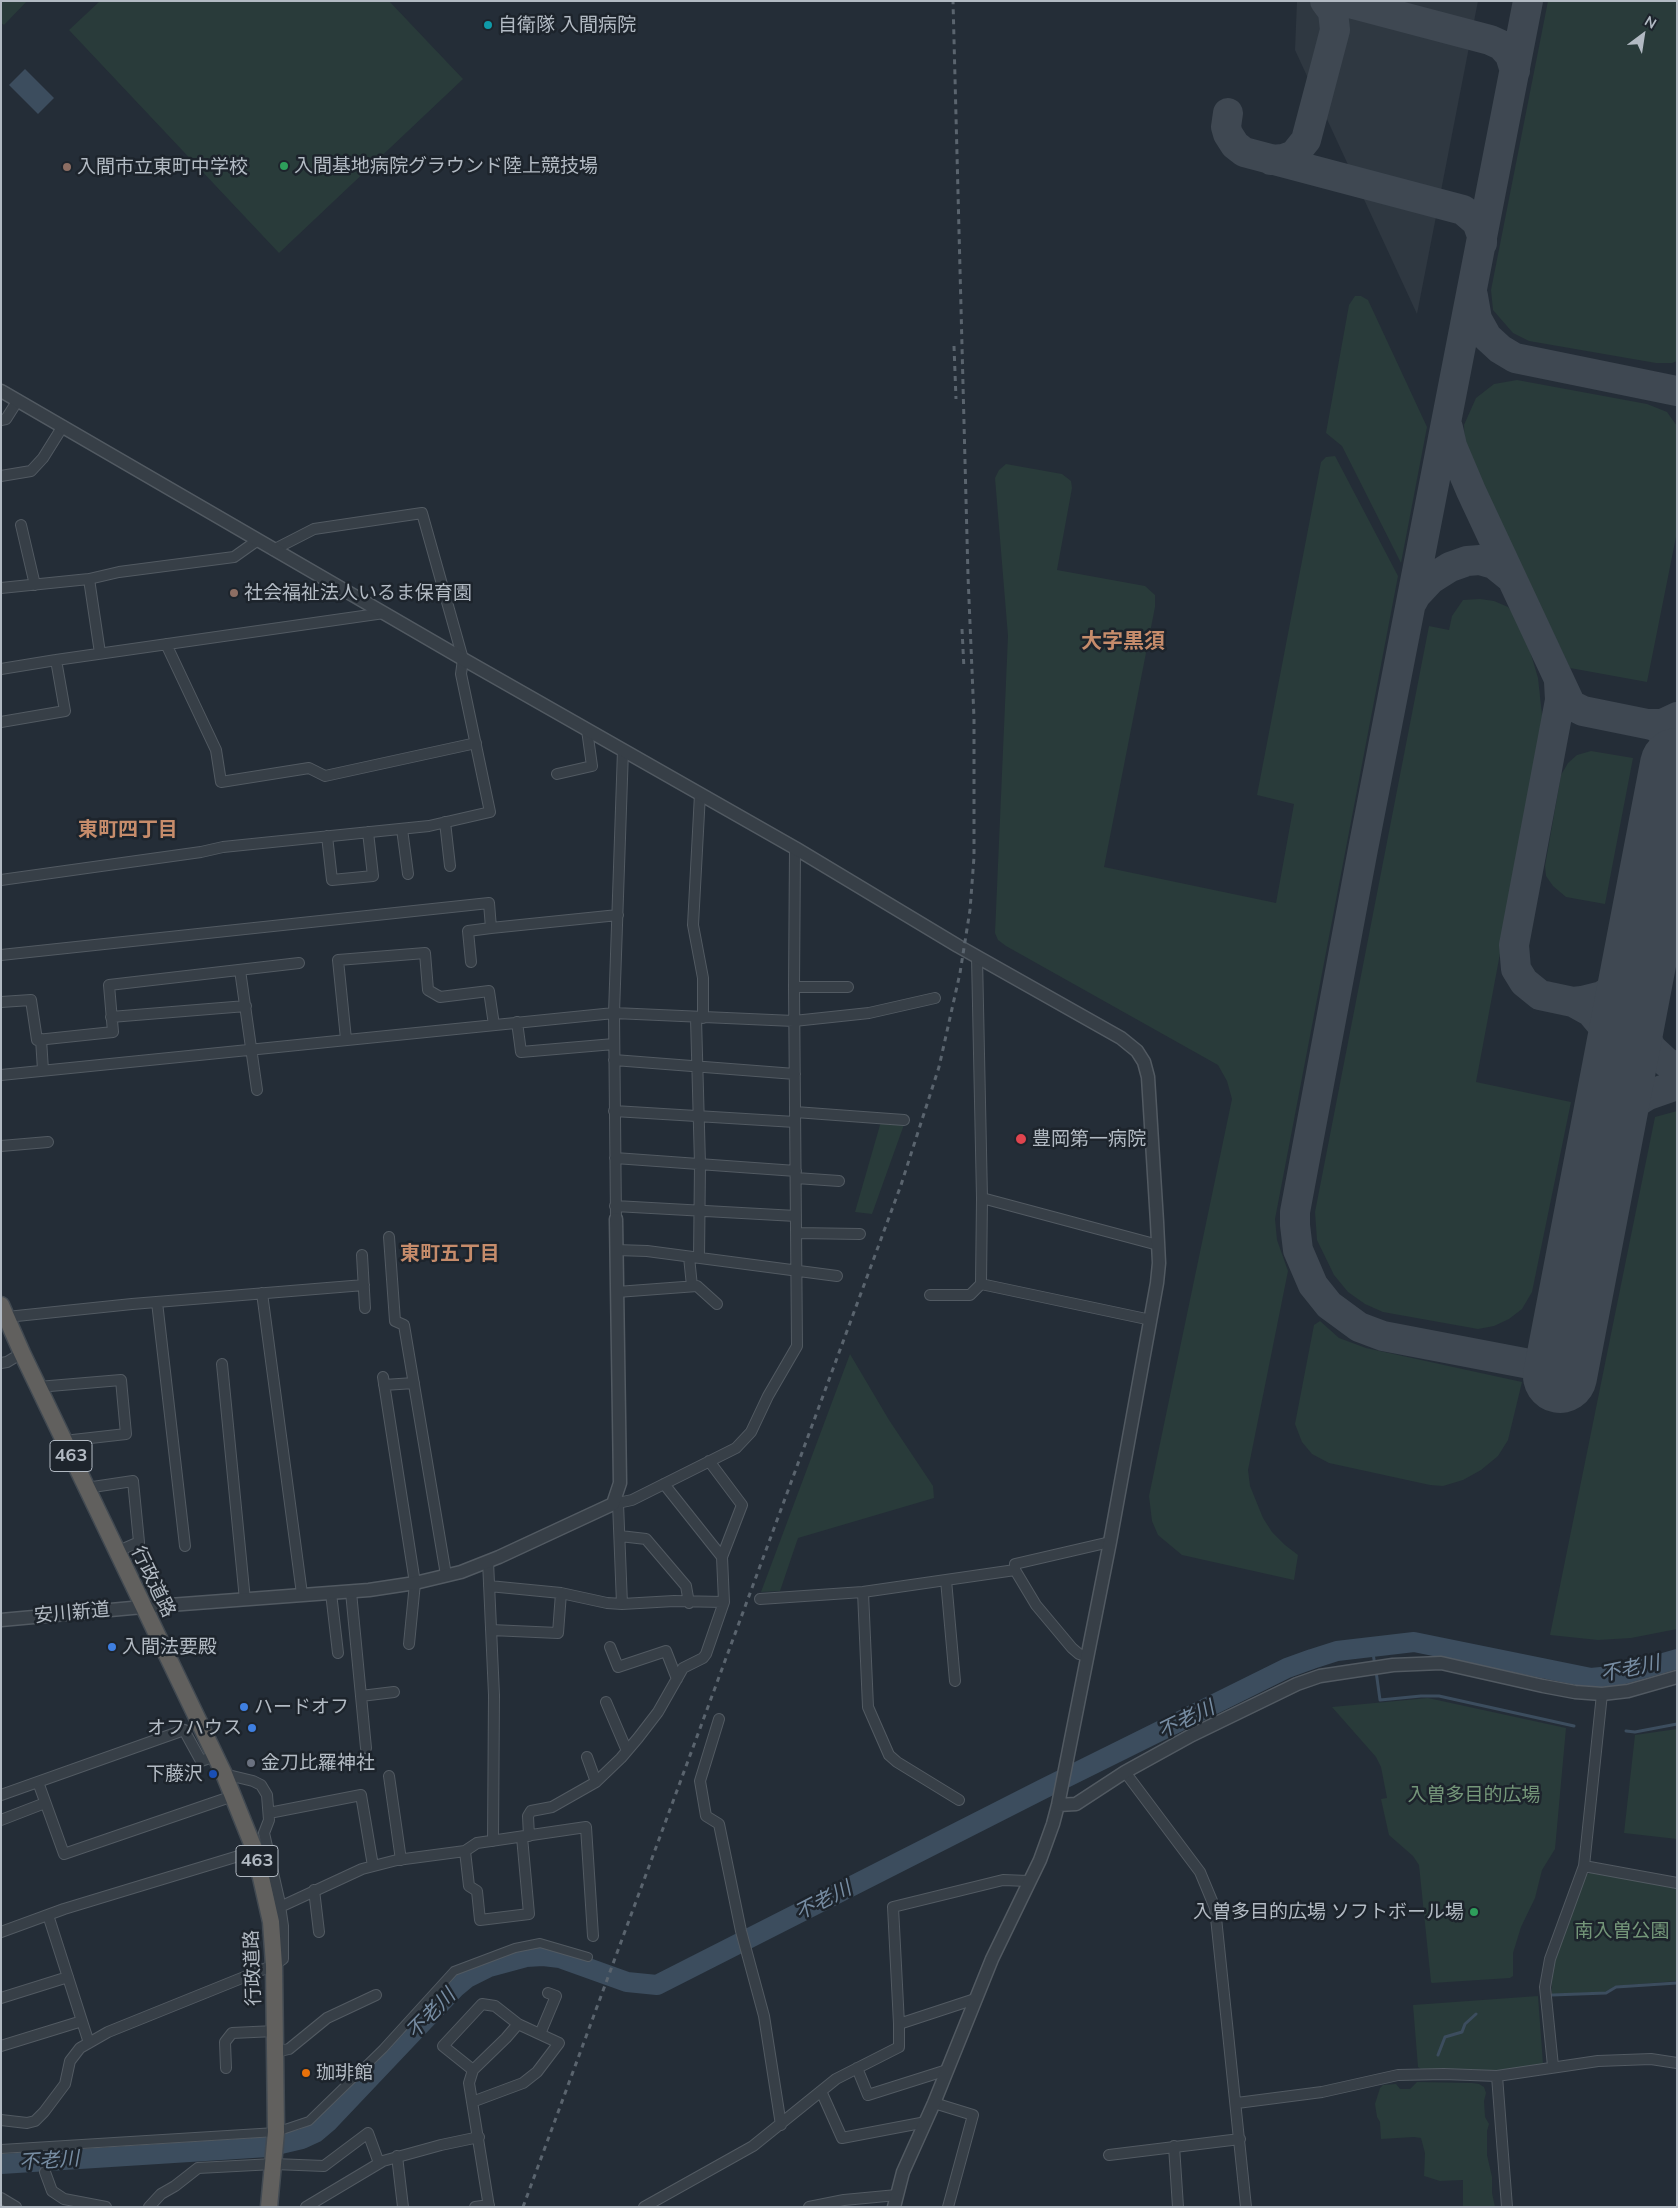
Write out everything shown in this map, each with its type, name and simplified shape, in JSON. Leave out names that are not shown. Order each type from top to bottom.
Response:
[{"type":"highway","name":"行政道路","points":[[4,1311],[116,1552],[224,1774],[255,1851],[271,1922],[274,1965],[276,2147],[269,2207]]},
{"type":"street","points":[[1,391],[64,426],[273,550],[795,848],[977,957],[1121,1038],[1137,1051],[1144,1062],[1148,1077],[1158,1245],[1157,1283],[1110,1542],[1059,1800],[1048,1841],[975,1998],[934,2103],[903,2172],[896,2201],[844,2200],[809,2207]]},
{"type":"street","points":[[1,420],[6,419],[18,400]]},
{"type":"street","points":[[1,476],[31,471],[43,458],[64,426]]},
{"type":"street","points":[[1,880],[201,852],[223,847],[402,828],[445,822],[490,812],[461,674],[463,659],[422,513],[314,529],[273,550]]},
{"type":"street","points":[[21,525],[35,585]]},
{"type":"street","points":[[1,588],[89,579],[119,572],[234,557],[258,540]]},
{"type":"street","points":[[89,579],[100,653]]},
{"type":"street","points":[[1,669],[100,653],[384,613]]},
{"type":"street","points":[[166,644],[216,750],[221,782],[310,768],[325,776],[476,743]]},
{"type":"street","points":[[1,722],[65,711],[56,660]]},
{"type":"street","points":[[557,774],[592,766],[587,730]]},
{"type":"street","points":[[622,1604],[620,1536],[616,1503],[620,1483],[614,1013],[623,750]]},
{"type":"street","points":[[692,1286],[700,1211],[698,1066],[703,978],[693,925],[700,794]]},
{"type":"street","points":[[445,822],[450,866]]},
{"type":"street","points":[[402,828],[408,874]]},
{"type":"street","points":[[327,836],[332,880],[373,876],[368,832]]},
{"type":"street","points":[[616,1503],[632,1500],[736,1448],[751,1432],[768,1396],[797,1346],[794,1021],[795,848]]},
{"type":"street","points":[[1,955],[489,903],[491,928]]},
{"type":"street","points":[[471,962],[468,932],[618,915]]},
{"type":"street","points":[[346,1039],[338,960],[425,953],[428,990],[440,997],[490,990],[494,1025]]},
{"type":"street","points":[[930,1295],[970,1295],[981,1284],[982,1198],[977,957]]},
{"type":"street","points":[[1,1002],[31,1000],[37,1040],[112,1032],[109,985],[299,963]]},
{"type":"street","points":[[240,970],[257,1090]]},
{"type":"street","points":[[794,987],[848,987]]},
{"type":"street","points":[[1,1075],[614,1013],[794,1021],[869,1013],[936,998]]},
{"type":"street","points":[[111,1017],[246,1006]]},
{"type":"street","points":[[517,1022],[521,1052],[614,1044]]},
{"type":"street","points":[[41,1039],[43,1070]]},
{"type":"street","points":[[614,1060],[795,1074]]},
{"type":"street","points":[[614,1111],[699,1116],[904,1120]]},
{"type":"street","points":[[1,1146],[48,1142]]},
{"type":"street","points":[[615,1158],[700,1164],[839,1181]]},
{"type":"street","points":[[982,1198],[1158,1245]]},
{"type":"street","points":[[615,1206],[796,1216]]},
{"type":"street","points":[[797,1232],[860,1234]]},
{"type":"street","points":[[389,1237],[395,1321],[404,1326],[446,1575]]},
{"type":"street","points":[[616,1250],[647,1251],[836,1276]]},
{"type":"street","points":[[362,1255],[365,1308]]},
{"type":"street","points":[[4,1311],[157,1302],[364,1284]]},
{"type":"street","points":[[981,1284],[1150,1320]]},
{"type":"street","points":[[617,1292],[697,1286],[717,1304]]},
{"type":"street","points":[[262,1293],[302,1594]]},
{"type":"street","points":[[157,1302],[185,1546]]},
{"type":"street","points":[[1,1362],[7,1362],[22,1353]]},
{"type":"street","points":[[222,1364],[245,1600]]},
{"type":"street","points":[[38,1387],[121,1380],[126,1434],[64,1441]]},
{"type":"street","points":[[409,1644],[415,1583],[383,1381],[414,1382]]},
{"type":"street","points":[[466,1851],[469,1886],[477,1891],[480,1920],[529,1914],[525,1836],[530,1811],[552,1806],[596,1782],[627,1752],[658,1712],[683,1668],[703,1658],[706,1654],[724,1602],[722,1557],[742,1505],[709,1461]]},
{"type":"street","points":[[86,1488],[133,1481],[139,1542],[116,1552]]},
{"type":"street","points":[[664,1484],[722,1557]]},
{"type":"street","name":"安川新道","points":[[1,1620],[143,1606],[351,1592],[415,1583],[488,1561],[616,1503]]},
{"type":"street","points":[[620,1536],[646,1539],[686,1586],[689,1603]]},
{"type":"street","points":[[1086,1656],[1079,1654],[1072,1648],[1036,1605],[1015,1570],[1015,1564],[1110,1542]]},
{"type":"street","points":[[488,1561],[494,1694],[493,1841]]},
{"type":"street","points":[[760,1599],[863,1592],[1015,1570]]},
{"type":"street","points":[[946,1580],[955,1681]]},
{"type":"street","points":[[489,1586],[561,1593],[607,1603],[724,1602]]},
{"type":"street","points":[[351,1592],[366,1748]]},
{"type":"street","points":[[863,1592],[868,1707],[889,1755],[897,1762],[959,1800]]},
{"type":"street","points":[[331,1593],[338,1653]]},
{"type":"street","points":[[491,1630],[558,1633],[561,1593]]},
{"type":"street","points":[[610,1648],[618,1667],[666,1651],[677,1679]]},
{"type":"street","points":[[1059,1800],[1076,1804],[1125,1772],[1208,1727],[1297,1684],[1320,1676],[1392,1665],[1441,1663],[1543,1686],[1602,1694],[1628,1691],[1677,1677]]},
{"type":"street","points":[[361,1696],[394,1692]]},
{"type":"street","points":[[1553,2066],[1545,1986],[1550,1959],[1584,1866],[1602,1694]]},
{"type":"street","points":[[606,1702],[627,1752]]},
{"type":"street","points":[[719,1719],[700,1781],[706,1816],[719,1824],[743,1937],[764,2016],[781,2124]]},
{"type":"street","points":[[1,1795],[184,1730],[202,1761],[215,1756]]},
{"type":"street","points":[[587,1757],[596,1782]]},
{"type":"street","points":[[1125,1772],[1200,1872],[1215,1908],[1237,2103],[1246,2207]]},
{"type":"street","points":[[1,2120],[27,2123],[35,2120],[44,2112],[65,2084],[70,2061],[80,2048],[108,2032],[274,1965],[283,1959],[280,1907],[264,1833],[269,1820],[267,1795],[261,1785],[253,1781],[224,1774]]},
{"type":"street","points":[[389,1776],[401,1860]]},
{"type":"street","points":[[38,1782],[64,1854],[233,1796]]},
{"type":"street","points":[[269,1813],[361,1795],[373,1866]]},
{"type":"street","points":[[1,1820],[45,1802]]},
{"type":"street","points":[[280,1907],[314,1890],[373,1866],[466,1851],[478,1843],[586,1827],[593,1936]]},
{"type":"street","points":[[1,1932],[48,1915],[255,1851]]},
{"type":"street","points":[[1584,1866],[1677,1882]]},
{"type":"street","points":[[644,2207],[753,2146],[836,2078],[899,2047],[892,1907],[1003,1880],[1028,1882]]},
{"type":"street","points":[[314,1890],[319,1932]]},
{"type":"street","points":[[48,1915],[89,2043]]},
{"type":"street","points":[[149,2207],[161,2194],[175,2186],[198,2168],[276,2147],[308,2120],[383,2049],[454,1971],[515,1948],[540,1944],[588,1957]]},
{"type":"street","points":[[1,1998],[68,1977]]},
{"type":"street","points":[[540,2034],[556,1996],[548,1993]]},
{"type":"street","points":[[275,2052],[289,2049],[327,2018],[376,1995]]},
{"type":"street","points":[[899,2024],[975,1998]]},
{"type":"street","points":[[472,2102],[522,2083],[537,2072],[559,2043],[518,2024],[495,2006],[482,2004],[443,2046],[473,2070]]},
{"type":"street","points":[[1,2046],[82,2021]]},
{"type":"street","points":[[475,2207],[489,2206],[469,2084],[473,2070],[518,2024]]},
{"type":"street","points":[[226,2068],[225,2042],[232,2033],[275,2031]]},
{"type":"street","points":[[1237,2103],[1322,2092],[1398,2075],[1497,2076],[1598,2060],[1651,2059],[1677,2063]]},
{"type":"street","points":[[857,2068],[868,2095],[947,2070]]},
{"type":"street","points":[[1497,2076],[1507,2207]]},
{"type":"street","points":[[821,2091],[842,2138],[926,2122]]},
{"type":"street","points":[[934,2103],[973,2114],[948,2207]]},
{"type":"street","points":[[1,2149],[276,2147],[324,2166],[368,2133],[379,2163]]},
{"type":"street","points":[[306,2207],[379,2163],[397,2156],[478,2138]]},
{"type":"street","points":[[1109,2155],[1240,2139]]},
{"type":"street","points":[[1174,2146],[1178,2207]]},
{"type":"street","points":[[397,2156],[403,2207]]},
{"type":"street","points":[[45,2172],[52,2191],[64,2199],[106,2207]]},
{"type":"street","points":[[1,2198],[16,2207]]},
{"type":"shaded area","points":[[1297,1],[1478,1],[1417,314],[1295,50]]},
{"type":"green space","points":[[1,1],[27,1],[4,25],[1,23]]},
{"type":"green space","name":"入間基地病院グラウンド陸上競技場","points":[[100,1],[389,1],[463,79],[279,253],[69,30]]},
{"type":"green space","points":[[1548,1],[1677,1],[1677,361],[1672,363],[1656,363],[1529,341],[1513,333],[1493,310],[1491,290]]},
{"type":"green space","points":[[1355,296],[1361,296],[1368,300],[1427,427],[1401,563],[1342,446],[1326,433],[1349,305]]},
{"type":"green space","points":[[1517,380],[1647,404],[1667,412],[1677,426],[1677,532],[1647,682],[1570,668],[1465,449],[1464,425],[1476,398],[1494,384]]},
{"type":"green space","points":[[1335,456],[1398,576],[1275,1219],[1277,1240],[1288,1271],[1248,1470],[1250,1486],[1263,1518],[1272,1532],[1298,1555],[1294,1580],[1182,1555],[1158,1535],[1152,1521],[1149,1496],[1232,1099],[1227,1081],[1218,1065],[1006,946],[998,940],[995,933],[1008,636],[995,478],[999,470],[1006,464],[1062,474],[1071,481],[1072,488],[1057,570],[1145,586],[1155,595],[1155,607],[1104,867],[1276,903],[1294,804],[1257,795],[1321,462],[1326,457]]},
{"type":"green space","points":[[1480,599],[1494,601],[1508,607],[1522,624],[1538,678],[1543,724],[1476,1082],[1571,1102],[1532,1292],[1522,1309],[1509,1319],[1494,1326],[1478,1329],[1383,1312],[1365,1304],[1348,1292],[1334,1275],[1317,1240],[1315,1212],[1429,626],[1449,630],[1452,616],[1463,600]]},
{"type":"green space","points":[[1591,751],[1633,758],[1605,904],[1566,897],[1553,886],[1546,876],[1545,866],[1561,775],[1568,763],[1577,755]]},
{"type":"green space","points":[[1677,1111],[1677,1629],[1631,1638],[1598,1640],[1550,1635],[1655,1117]]},
{"type":"green space","points":[[882,1118],[906,1119],[872,1214],[855,1212]]},
{"type":"green space","points":[[1320,1321],[1339,1338],[1366,1348],[1522,1382],[1508,1440],[1498,1456],[1481,1470],[1463,1480],[1443,1486],[1430,1485],[1329,1463],[1312,1454],[1302,1442],[1295,1424],[1314,1325]]},
{"type":"green space","points":[[850,1354],[889,1420],[933,1486],[934,1498],[798,1538],[780,1591],[761,1592]]},
{"type":"green space","name":"入曽多目的広場","points":[[1428,1698],[1566,1728],[1555,1849],[1542,1870],[1535,1898],[1521,1927],[1513,1953],[1513,1976],[1510,1978],[1431,1982],[1419,1865],[1413,1856],[1389,1835],[1381,1799],[1387,1798],[1381,1767],[1376,1757],[1332,1707]]},
{"type":"green space","points":[[1677,1729],[1677,1839],[1624,1833],[1635,1735]]},
{"type":"green space","name":"南入曽公園","points":[[1592,1872],[1677,1886],[1677,1981],[1615,1986],[1605,1992],[1552,1994],[1551,1973],[1557,1951],[1585,1875]]},
{"type":"green space","points":[[1538,1996],[1543,2064],[1495,2071],[1422,2070],[1418,2067],[1413,2005]]},
{"type":"green space","points":[[1417,2082],[1472,2083],[1484,2087],[1486,2093],[1484,2101],[1485,2117],[1489,2124],[1487,2131],[1487,2155],[1492,2177],[1492,2193],[1495,2207],[1463,2207],[1463,2180],[1440,2181],[1424,2176],[1425,2153],[1421,2138],[1381,2139],[1380,2122],[1377,2117],[1375,2104],[1380,2088],[1383,2085],[1396,2084],[1400,2089],[1410,2089]]},
{"type":"water","points":[[25,69],[54,98],[38,114],[9,85]]},
{"type":"waterway","name":"不老川","points":[[1,2164],[268,2147],[302,2139],[315,2133],[328,2122],[455,1988],[467,1978],[489,1967],[526,1957],[543,1956],[560,1958],[627,1982],[657,1985],[1043,1789],[1287,1668],[1337,1651],[1414,1642],[1591,1678],[1621,1675],[1677,1659]]},
{"type":"waterway","points":[[1372,1648],[1375,1665]]},
{"type":"waterway","points":[[1376,1671],[1380,1700],[1439,1696],[1574,1726]]},
{"type":"waterway","points":[[1626,1731],[1635,1732],[1677,1724]]},
{"type":"waterway","points":[[1552,1995],[1606,1993],[1616,1987],[1677,1983]]},
{"type":"waterway","points":[[1438,2055],[1445,2037],[1462,2032],[1465,2024],[1476,2014]]},
{"type":"taxiway","points":[[1271,160],[1283,159],[1294,155],[1306,140],[1335,30],[1333,12],[1325,1]]},
{"type":"taxiway","points":[[1342,1],[1490,40],[1501,45],[1510,55],[1515,71]]},
{"type":"taxiway","points":[[1528,1],[1363,849],[1295,1212],[1295,1225],[1298,1250],[1313,1285],[1329,1305],[1359,1327],[1383,1336],[1561,1370]]},
{"type":"taxiway","points":[[1228,113],[1226,127],[1228,134],[1235,145],[1244,152],[1463,210],[1477,222],[1482,236],[1482,243]]},
{"type":"taxiway","points":[[1473,296],[1477,319],[1487,337],[1500,349],[1515,358],[1677,391]]},
{"type":"taxiway","points":[[1448,428],[1452,446],[1471,491],[1571,705],[1583,711],[1647,724],[1662,724],[1677,717]]},
{"type":"taxiway","points":[[1411,604],[1416,595],[1431,579],[1450,567],[1467,561],[1480,560],[1494,564],[1510,577]]},
{"type":"taxiway","points":[[1559,682],[1560,700],[1514,945],[1516,969],[1524,982],[1540,995],[1573,1002],[1582,1001],[1602,996],[1615,987],[1626,976],[1641,952]]},
{"type":"taxiway","points":[[1647,724],[1655,726],[1667,735],[1677,754]]},
{"type":"taxiway","points":[[1573,1002],[1591,1012],[1602,1025],[1613,1045],[1619,1066]]},
{"type":"taxiway","points":[[1631,1005],[1639,1028],[1652,1049],[1666,1062],[1677,1068]]},
{"type":"taxiway","points":[[1605,1138],[1616,1121],[1630,1106],[1648,1095],[1677,1085]]},
{"type":"runway","points":[[1560,1376],[1677,765]]},
{"type":"railway","points":[[523,2207],[901,1185],[939,1067],[960,973],[970,910],[974,857],[974,718],[968,576],[953,1]]},
{"type":"railway","points":[[954,346],[956,399]]},
{"type":"railway","points":[[962,629],[964,669]]},
{"type":"place","name":"自衛隊 入間病院","points":[[488,25]]},
{"type":"place","name":"入間基地病院グラウンド陸上競技場","points":[[284,166]]},
{"type":"place","name":"入間市立東町中学校","points":[[67,167]]},
{"type":"place","name":"社会福祉法人いるま保育園","points":[[234,593]]},
{"type":"place","name":"豊岡第一病院","points":[[1021,1139]]},
{"type":"place","name":"入間法要殿","points":[[112,1647]]},
{"type":"place","name":"ハードオフ","points":[[244,1707]]},
{"type":"place","name":"オフハウス","points":[[252,1728]]},
{"type":"place","name":"金刀比羅神社","points":[[251,1763]]},
{"type":"place","name":"下藤沢","points":[[213,1774]]},
{"type":"place","name":"入曽多目的広場 ソフトボール場","points":[[1474,1912]]},
{"type":"place","name":"珈琲館","points":[[306,2073]]},
{"type":"district","name":"大字黒須","points":[[1123,642]]},
{"type":"district","name":"東町四丁目","points":[[128,830]]},
{"type":"district","name":"東町五丁目","points":[[450,1254]]}]
